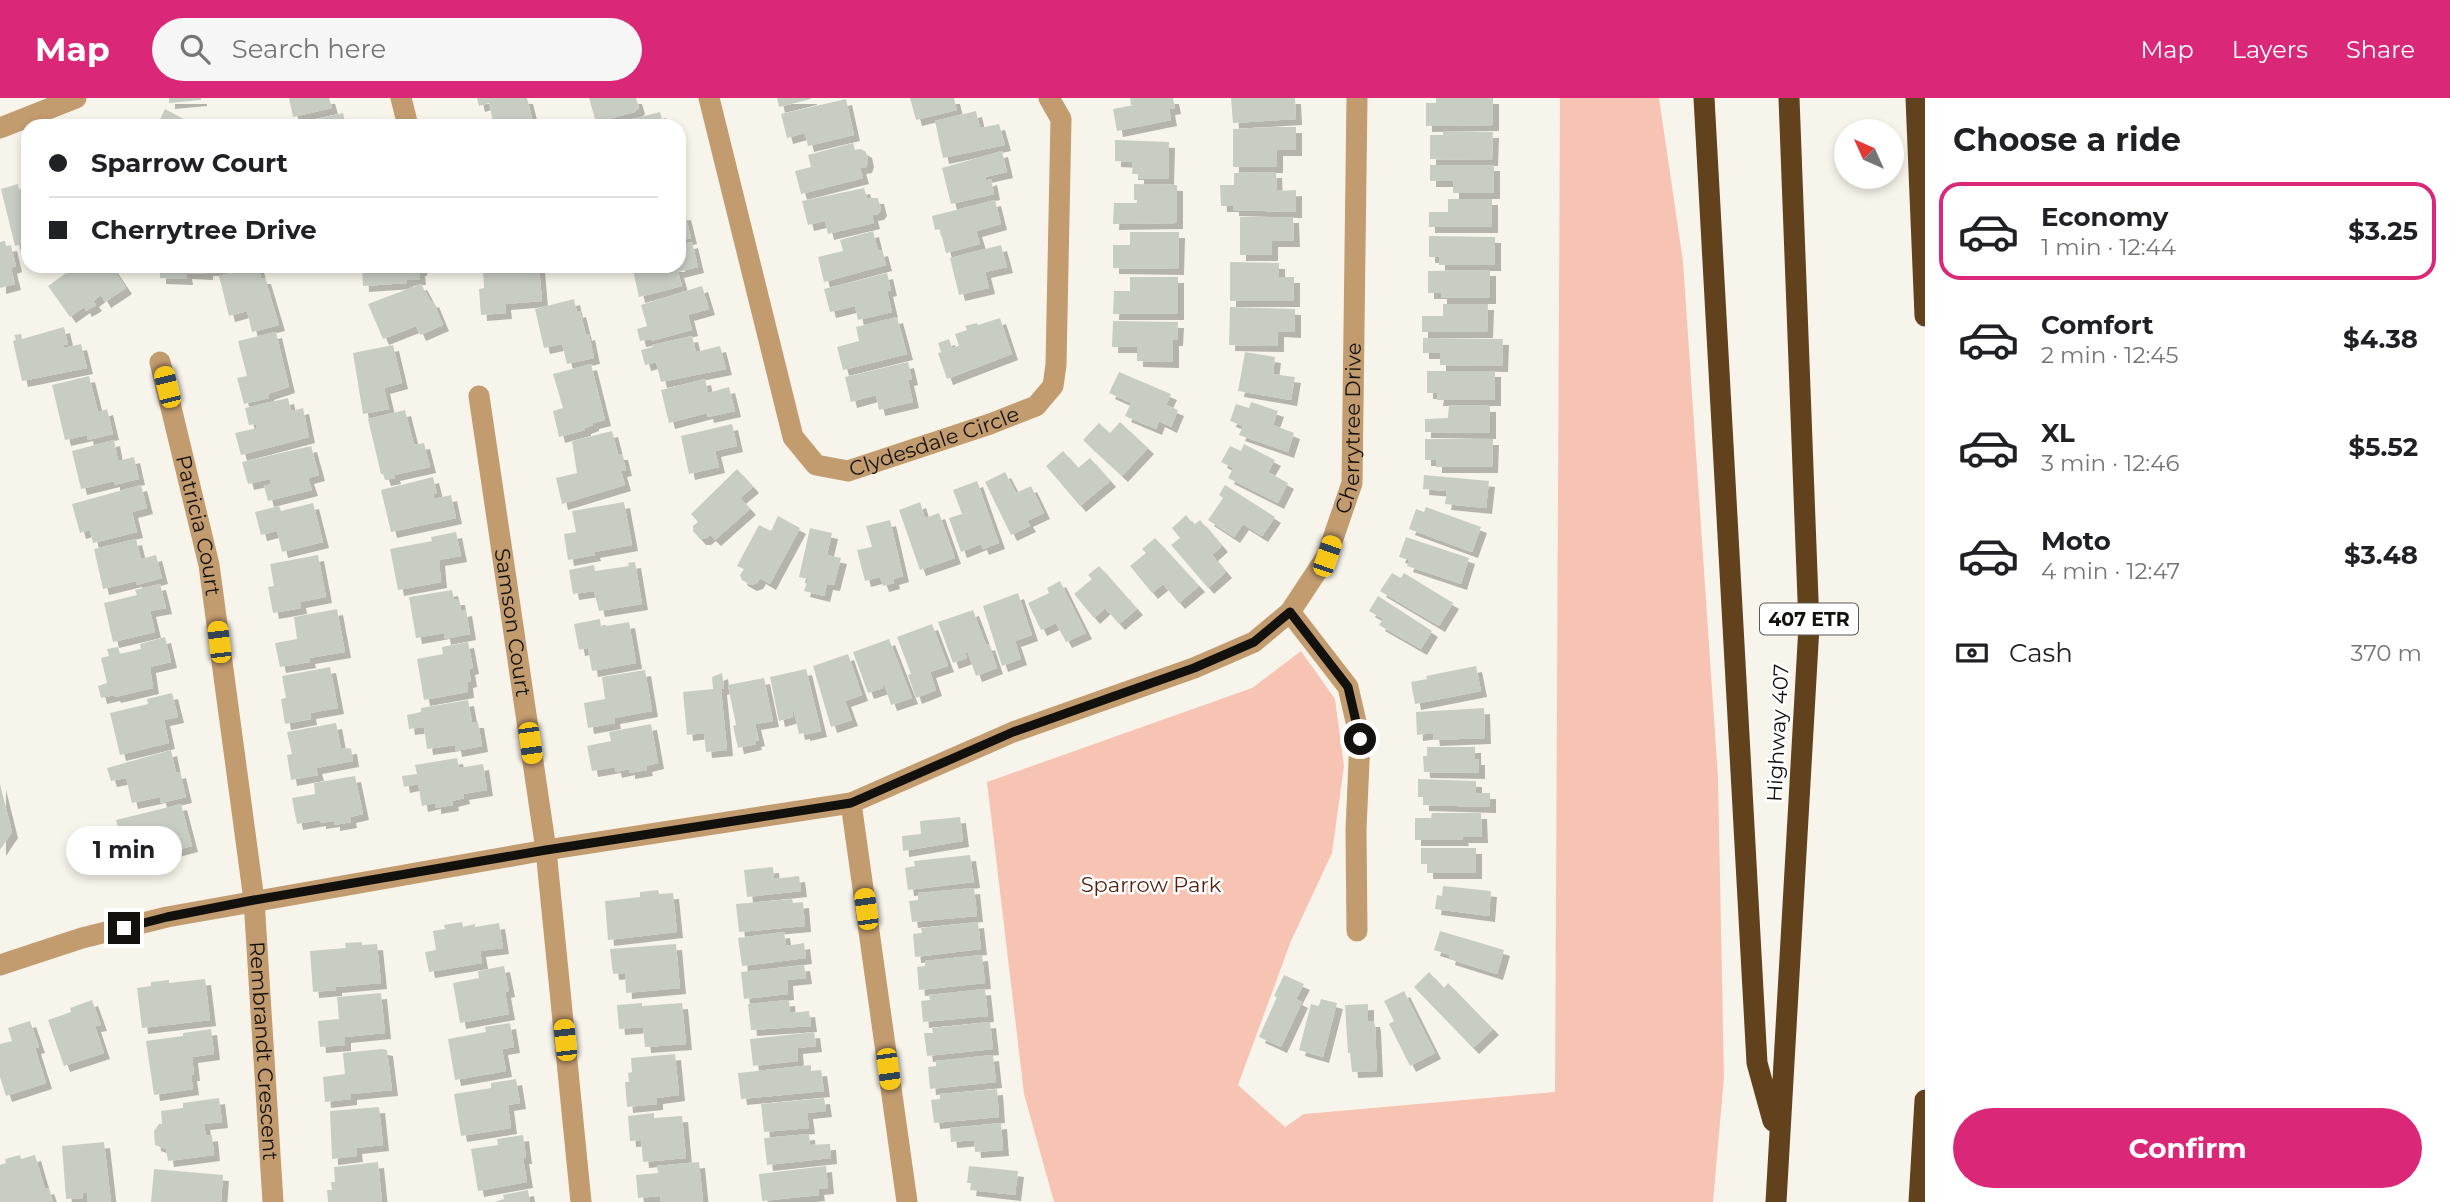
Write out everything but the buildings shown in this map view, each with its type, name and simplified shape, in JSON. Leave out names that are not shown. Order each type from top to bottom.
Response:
[{"type":"highway","points":[[1704,98],[1757,1063],[1778,1139]]},
{"type":"highway","name":"Highway 407","points":[[1776,1202],[1809,626],[1788,98]]},
{"type":"highway","points":[[1916,98],[1925,316]]},
{"type":"highway","points":[[1919,1202],[1925,1100]]},
{"type":"street","points":[[23,119],[76,98]]},
{"type":"street","points":[[401,98],[406,119]]},
{"type":"street","name":"Clydesdale Circle","points":[[709,98],[793,437],[816,465],[848,471],[990,424],[1036,405],[1053,386],[1056,365],[1061,118],[1049,98]]},
{"type":"street","name":"Cherrytree Drive","points":[[0,965],[82,938],[167,917],[254,900],[546,850],[851,803],[1013,732],[1194,668],[1254,642],[1290,612],[1327,556],[1352,484],[1357,98]]},
{"type":"street","points":[[0,128],[21,120]]},
{"type":"street","name":"Patricia Court","points":[[160,362],[209,565],[254,900]]},
{"type":"street","name":"Samson Court","points":[[479,396],[546,850],[581,1202]]},
{"type":"street","points":[[1290,612],[1348,687],[1360,739],[1356,830],[1357,931]]},
{"type":"street","points":[[851,803],[906,1202]]},
{"type":"street","name":"Rembrandt Crescent","points":[[254,900],[273,1202]]},
{"type":"green space","name":"Sparrow Park","points":[[1560,98],[1659,98],[1683,261],[1718,777],[1724,1077],[1713,1202],[1054,1202],[1024,1094],[987,782],[1252,688],[1301,651],[1335,699],[1344,766],[1332,853],[1291,941],[1238,1085],[1285,1127],[1304,1114],[1555,1092]]},
{"type":"route","points":[[124,928],[254,900],[546,850],[851,803],[1013,732],[1194,668],[1254,642],[1290,612],[1348,687],[1360,739]]}]
